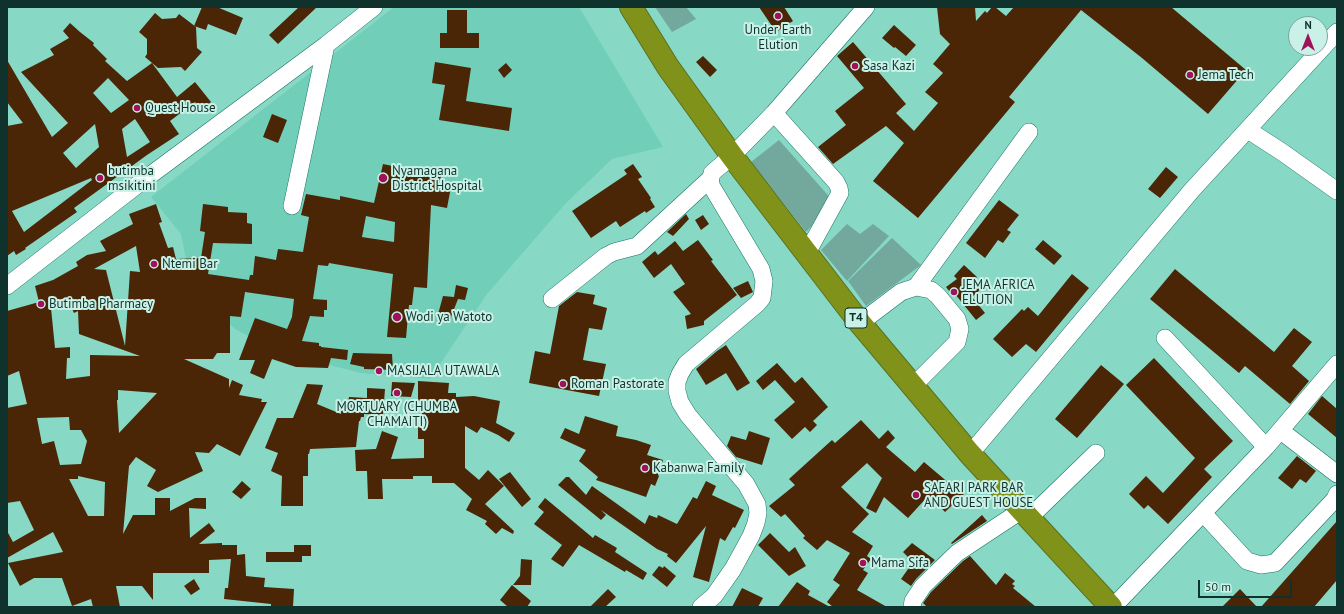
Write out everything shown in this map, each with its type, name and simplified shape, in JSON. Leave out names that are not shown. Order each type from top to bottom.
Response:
[{"type":"highway","name":"T4","points":[[631,7],[668,67],[732,156],[860,323],[970,454],[1112,607]]},
{"type":"street","points":[[7,286],[147,178],[374,7]]},
{"type":"street","points":[[701,607],[714,596],[725,582],[751,536],[758,513],[757,504],[746,484],[688,415],[680,402],[677,382],[686,364],[757,304],[762,298],[764,281],[760,269],[712,187],[712,173],[732,156],[774,112],[866,7]]},
{"type":"street","points":[[970,454],[1192,190],[1337,32]]},
{"type":"street","points":[[292,206],[326,44]]},
{"type":"street","points":[[774,112],[836,182],[839,188],[840,193],[807,253]]},
{"type":"street","points":[[1248,130],[1337,191]]},
{"type":"street","points":[[916,287],[1029,132]]},
{"type":"street","points":[[552,299],[606,256],[614,252],[637,246],[711,178]]},
{"type":"street","points":[[860,323],[902,292],[916,287],[931,290],[938,296],[957,319],[960,329],[957,342],[913,386]]},
{"type":"street","points":[[1165,338],[1266,447]]},
{"type":"street","points":[[1112,607],[1281,431],[1337,364]]},
{"type":"street","points":[[1281,431],[1337,474]]},
{"type":"street","points":[[912,607],[913,601],[923,586],[961,549],[1025,514],[1096,453]]},
{"type":"street","points":[[1203,513],[1247,561],[1261,565],[1275,563],[1335,499],[1337,494]]},
{"type":"shaded area","name":"Nyamagana District Hospital","points":[[394,7],[579,7],[663,147],[612,159],[566,203],[487,294],[430,379],[361,373],[326,364],[263,344],[235,329],[216,311],[186,259],[181,234],[151,197]]},
{"type":"shaded area","points":[[655,7],[686,7],[696,19],[672,32]]},
{"type":"shaded area","points":[[779,140],[834,202],[806,232],[751,162]]},
{"type":"shaded area","points":[[847,224],[860,234],[873,224],[889,236],[847,281],[821,250]]},
{"type":"shaded area","points":[[892,238],[921,265],[866,306],[848,281]]},
{"type":"building","points":[[202,7],[217,7],[243,18],[236,35],[208,24],[206,30],[194,26]]},
{"type":"building","points":[[299,7],[317,7],[278,44],[269,35]]},
{"type":"building","points":[[759,7],[784,7],[793,21],[776,32]]},
{"type":"building","points":[[937,7],[975,7],[976,21],[985,11],[987,13],[992,7],[995,7],[1006,16],[1014,7],[1171,7],[1246,70],[1208,114],[1142,58],[1081,10],[1009,97],[1015,102],[918,218],[873,181],[904,143],[886,126],[833,164],[818,147],[846,125],[835,111],[864,88],[837,56],[853,42],[906,104],[896,113],[914,131],[938,103],[925,92],[943,73],[933,64],[950,44],[940,34]]},
{"type":"building","points":[[447,10],[467,10],[467,33],[479,33],[479,48],[440,48],[440,33],[447,33]]},
{"type":"building","points":[[155,13],[162,19],[176,18],[179,14],[196,27],[197,48],[202,52],[185,71],[181,67],[158,68],[145,57],[147,54],[147,39],[139,32]]},
{"type":"building","points":[[70,23],[94,43],[93,45],[107,59],[105,61],[127,81],[152,63],[177,97],[195,82],[211,102],[201,110],[195,102],[170,121],[179,134],[147,155],[74,208],[77,212],[25,248],[26,249],[16,255],[14,251],[7,256],[7,126],[23,123],[7,102],[7,60],[52,137],[68,123],[21,72],[54,55],[50,49],[69,38],[63,31]],"holes":[[[108,78],[129,100],[111,113],[93,93]],[[135,119],[150,142],[127,157],[122,129]],[[95,124],[99,147],[76,168],[63,153]],[[91,178],[92,180],[24,232],[12,211]]]},
{"type":"building","points":[[894,25],[916,45],[906,56],[882,38]]},
{"type":"building","points":[[703,56],[717,70],[710,77],[696,62]]},
{"type":"building","points":[[435,62],[471,68],[466,101],[512,108],[509,131],[439,120],[445,85],[432,83]]},
{"type":"building","points":[[506,63],[512,70],[504,78],[498,70]]},
{"type":"building","points":[[272,114],[287,120],[278,143],[263,137]]},
{"type":"building","points":[[383,164],[441,176],[439,184],[451,187],[447,208],[431,205],[427,288],[414,287],[412,305],[409,305],[406,338],[387,337],[393,274],[329,263],[328,266],[318,265],[313,299],[327,300],[327,310],[324,310],[324,317],[310,316],[302,341],[319,343],[319,346],[321,347],[348,350],[347,360],[331,358],[328,368],[296,367],[272,359],[264,379],[250,373],[255,360],[239,360],[255,318],[287,329],[292,317],[294,299],[245,292],[241,317],[230,316],[230,353],[217,353],[213,359],[184,359],[229,379],[229,388],[232,380],[243,385],[239,395],[262,399],[261,402],[267,402],[240,456],[217,444],[209,453],[195,452],[203,471],[158,492],[147,486],[156,470],[136,457],[129,466],[123,534],[133,515],[155,515],[155,498],[170,498],[170,511],[195,498],[206,498],[206,509],[189,508],[190,538],[209,523],[215,531],[199,544],[222,543],[222,545],[237,545],[237,555],[245,554],[246,576],[265,578],[264,587],[294,589],[293,607],[271,607],[271,604],[224,599],[225,588],[228,588],[231,559],[209,560],[209,573],[153,573],[153,600],[142,586],[116,586],[120,607],[93,607],[91,599],[72,606],[62,578],[34,578],[20,586],[8,563],[63,552],[53,532],[7,558],[7,531],[13,542],[34,530],[20,501],[7,503],[7,408],[27,404],[19,371],[7,376],[7,311],[39,302],[35,286],[53,280],[78,266],[76,262],[87,255],[106,251],[100,241],[133,224],[129,214],[156,204],[162,222],[159,223],[168,248],[173,247],[176,259],[201,258],[205,232],[200,231],[203,204],[228,207],[228,212],[247,213],[247,223],[252,224],[252,244],[213,243],[208,274],[249,280],[250,275],[253,275],[255,256],[276,260],[278,249],[303,252],[309,217],[301,215],[306,194],[340,200],[340,196],[374,203]],"holes":[[[366,216],[395,222],[394,242],[362,237]],[[136,246],[140,272],[130,271],[125,346],[106,270],[94,269]],[[69,302],[74,313],[78,311],[79,334],[140,356],[90,355],[90,376],[66,379],[67,358],[70,358],[70,347],[55,348],[51,308]],[[118,390],[157,393],[119,433]],[[69,417],[70,430],[81,430],[87,441],[81,464],[60,465],[54,441],[42,444],[37,418]],[[78,476],[105,482],[104,516],[88,516],[69,479],[78,479]]]},
{"type":"building","points":[[633,164],[642,177],[638,179],[651,198],[650,199],[655,207],[646,213],[645,211],[620,227],[616,221],[591,238],[572,211],[627,174],[624,170]]},
{"type":"building","points":[[1166,167],[1178,177],[1160,198],[1148,189]]},
{"type":"building","points":[[999,200],[1019,215],[1007,230],[1011,232],[1003,243],[998,240],[985,258],[966,243]]},
{"type":"building","points":[[686,214],[689,219],[673,236],[667,232]]},
{"type":"building","points":[[703,215],[709,224],[701,230],[695,220]]},
{"type":"building","points":[[698,240],[713,260],[711,261],[737,295],[704,321],[704,325],[687,329],[685,316],[691,314],[673,292],[685,284],[671,264],[654,278],[642,262],[655,251],[658,255],[675,241],[683,251]]},
{"type":"building","points":[[1043,240],[1062,256],[1054,265],[1035,249]]},
{"type":"building","points":[[964,265],[977,277],[973,281],[981,289],[972,297],[985,313],[976,320],[955,294],[953,296],[946,287],[957,279],[954,276]]},
{"type":"building","points":[[1175,269],[1274,352],[1294,328],[1312,342],[1292,366],[1309,381],[1290,404],[1245,366],[1239,373],[1150,299]]},
{"type":"building","points":[[1072,274],[1089,288],[1036,352],[1026,344],[1012,357],[993,339],[1022,309],[1024,311],[1028,307],[1038,316]]},
{"type":"building","points":[[748,281],[753,292],[741,298],[733,288]]},
{"type":"building","points":[[456,285],[468,288],[465,300],[458,299],[449,322],[437,318],[443,296],[454,297]]},
{"type":"building","points":[[577,292],[595,295],[593,304],[607,308],[602,330],[589,328],[583,360],[606,364],[599,396],[529,383],[535,351],[550,354],[559,306]]},
{"type":"building","points":[[726,345],[750,383],[737,391],[726,373],[706,385],[696,369]]},
{"type":"building","points":[[353,353],[392,354],[393,370],[364,369],[364,367],[350,364]]},
{"type":"building","points":[[1154,358],[1233,441],[1204,469],[1212,477],[1168,524],[1148,505],[1144,509],[1129,494],[1146,476],[1163,493],[1195,458],[1126,385]]},
{"type":"building","points":[[777,363],[795,383],[802,377],[828,407],[813,421],[817,425],[810,432],[805,427],[792,439],[774,420],[795,402],[775,380],[763,390],[756,381]]},
{"type":"building","points":[[1101,365],[1124,384],[1077,438],[1055,419]]},
{"type":"building","points":[[418,381],[449,383],[448,393],[456,393],[456,397],[474,396],[500,401],[496,423],[515,433],[509,442],[481,427],[477,433],[465,426],[465,468],[479,480],[488,470],[504,486],[485,504],[514,531],[513,534],[502,528],[496,534],[485,524],[487,521],[466,510],[472,499],[454,483],[432,483],[432,476],[413,476],[413,479],[382,479],[383,499],[368,499],[367,471],[356,471],[355,450],[376,449],[382,431],[398,437],[391,459],[424,458],[424,439],[418,439],[418,427],[422,427],[422,401],[418,401]]},
{"type":"building","name":"MORTUARY (CHUMBA CHAMAITI)","points":[[392,382],[415,383],[411,397],[391,396]]},
{"type":"building","points":[[307,384],[323,385],[317,404],[341,414],[342,402],[348,403],[349,397],[367,398],[367,388],[385,389],[383,415],[364,414],[364,417],[361,417],[359,421],[356,447],[310,449],[308,454],[308,476],[303,476],[303,506],[281,506],[282,476],[271,471],[278,453],[265,448],[277,418],[293,418]]},
{"type":"building","points":[[1322,396],[1337,409],[1337,438],[1308,414]]},
{"type":"building","points":[[585,416],[618,426],[616,436],[651,445],[647,455],[663,460],[655,486],[651,484],[646,497],[596,480],[598,477],[579,461],[586,450],[560,438],[565,428],[579,434]]},
{"type":"building","points":[[861,420],[879,439],[888,430],[895,438],[886,447],[915,472],[924,462],[950,484],[953,482],[964,494],[945,512],[929,495],[908,518],[884,497],[876,513],[866,508],[882,478],[867,463],[841,487],[869,514],[852,532],[873,546],[867,556],[871,559],[863,570],[868,573],[857,590],[887,607],[833,607],[827,602],[840,585],[833,580],[850,553],[827,540],[817,550],[803,538],[805,536],[785,514],[781,517],[769,506],[795,485],[789,479],[832,440],[835,443]]},
{"type":"building","points":[[749,431],[770,438],[762,465],[736,457],[727,446],[731,436],[746,440]]},
{"type":"building","points":[[1297,456],[1316,471],[1306,483],[1300,479],[1292,489],[1278,478]]},
{"type":"building","points":[[510,472],[531,499],[522,507],[499,479]]},
{"type":"building","points":[[566,477],[569,477],[586,495],[592,486],[645,524],[649,515],[657,518],[658,515],[677,524],[693,497],[697,499],[706,481],[716,486],[712,495],[744,510],[735,528],[733,527],[725,541],[720,538],[709,582],[693,577],[706,526],[676,563],[667,556],[668,554],[657,549],[601,510],[606,515],[601,520],[558,485]]},
{"type":"building","points":[[242,481],[251,489],[241,499],[232,492]]},
{"type":"building","points":[[545,498],[593,538],[595,535],[617,548],[615,552],[647,573],[643,580],[626,570],[625,572],[579,545],[563,567],[551,559],[562,545],[534,524],[544,512],[538,507]]},
{"type":"building","points":[[982,515],[987,521],[952,544],[951,543]]},
{"type":"building","points":[[1337,521],[1337,580],[1314,607],[1261,607]]},
{"type":"building","points":[[770,533],[789,552],[795,547],[806,566],[789,576],[758,545]]},
{"type":"building","points":[[912,543],[935,560],[911,586],[901,579],[913,562],[903,552]]},
{"type":"building","points":[[294,545],[311,545],[311,556],[302,556],[302,562],[266,562],[266,552],[294,552]]},
{"type":"building","points":[[970,556],[996,585],[1005,573],[1015,581],[1012,584],[1015,586],[1013,588],[1036,607],[927,607],[923,603],[931,592]]},
{"type":"building","points":[[521,559],[532,560],[531,585],[513,585],[520,576]]},
{"type":"building","points":[[659,566],[663,568],[664,566],[676,576],[667,587],[652,575]]},
{"type":"building","points":[[194,579],[200,589],[191,595],[184,586]]},
{"type":"building","points":[[797,582],[810,591],[808,595],[830,607],[778,607]]},
{"type":"building","points":[[512,585],[531,601],[527,607],[508,607],[500,600]]},
{"type":"building","points":[[742,588],[763,598],[758,607],[732,607]]},
{"type":"building","points":[[608,589],[616,597],[605,607],[590,607]]},
{"type":"building","points":[[1240,589],[1257,607],[1222,607]]},
{"type":"place","name":"Under Earth Elution","points":[[778,16]]},
{"type":"place","name":"Sasa Kazi","points":[[855,66]]},
{"type":"place","name":"Jema Tech","points":[[1190,75]]},
{"type":"place","name":"Quest House","points":[[137,108]]},
{"type":"place","name":"butimba msikitini","points":[[100,178]]},
{"type":"place","name":"Nyamagana District Hospital","points":[[383,178]]},
{"type":"place","name":"Ntemi Bar","points":[[154,264]]},
{"type":"place","name":"JEMA AFRICA ELUTION","points":[[954,292]]},
{"type":"place","name":"Butimba Pharmacy","points":[[41,304]]},
{"type":"place","name":"Wodi ya Watoto","points":[[397,317]]},
{"type":"place","name":"MASIJALA UTAWALA","points":[[379,371]]},
{"type":"place","name":"Roman Pastorate","points":[[563,384]]},
{"type":"place","name":"MORTUARY (CHUMBA CHAMAITI)","points":[[397,393]]},
{"type":"place","name":"Kabanwa Family","points":[[645,468]]},
{"type":"place","name":"SAFARI PARK BAR AND GUEST HOUSE","points":[[916,495]]},
{"type":"place","name":"Mama Sifa","points":[[863,563]]}]
